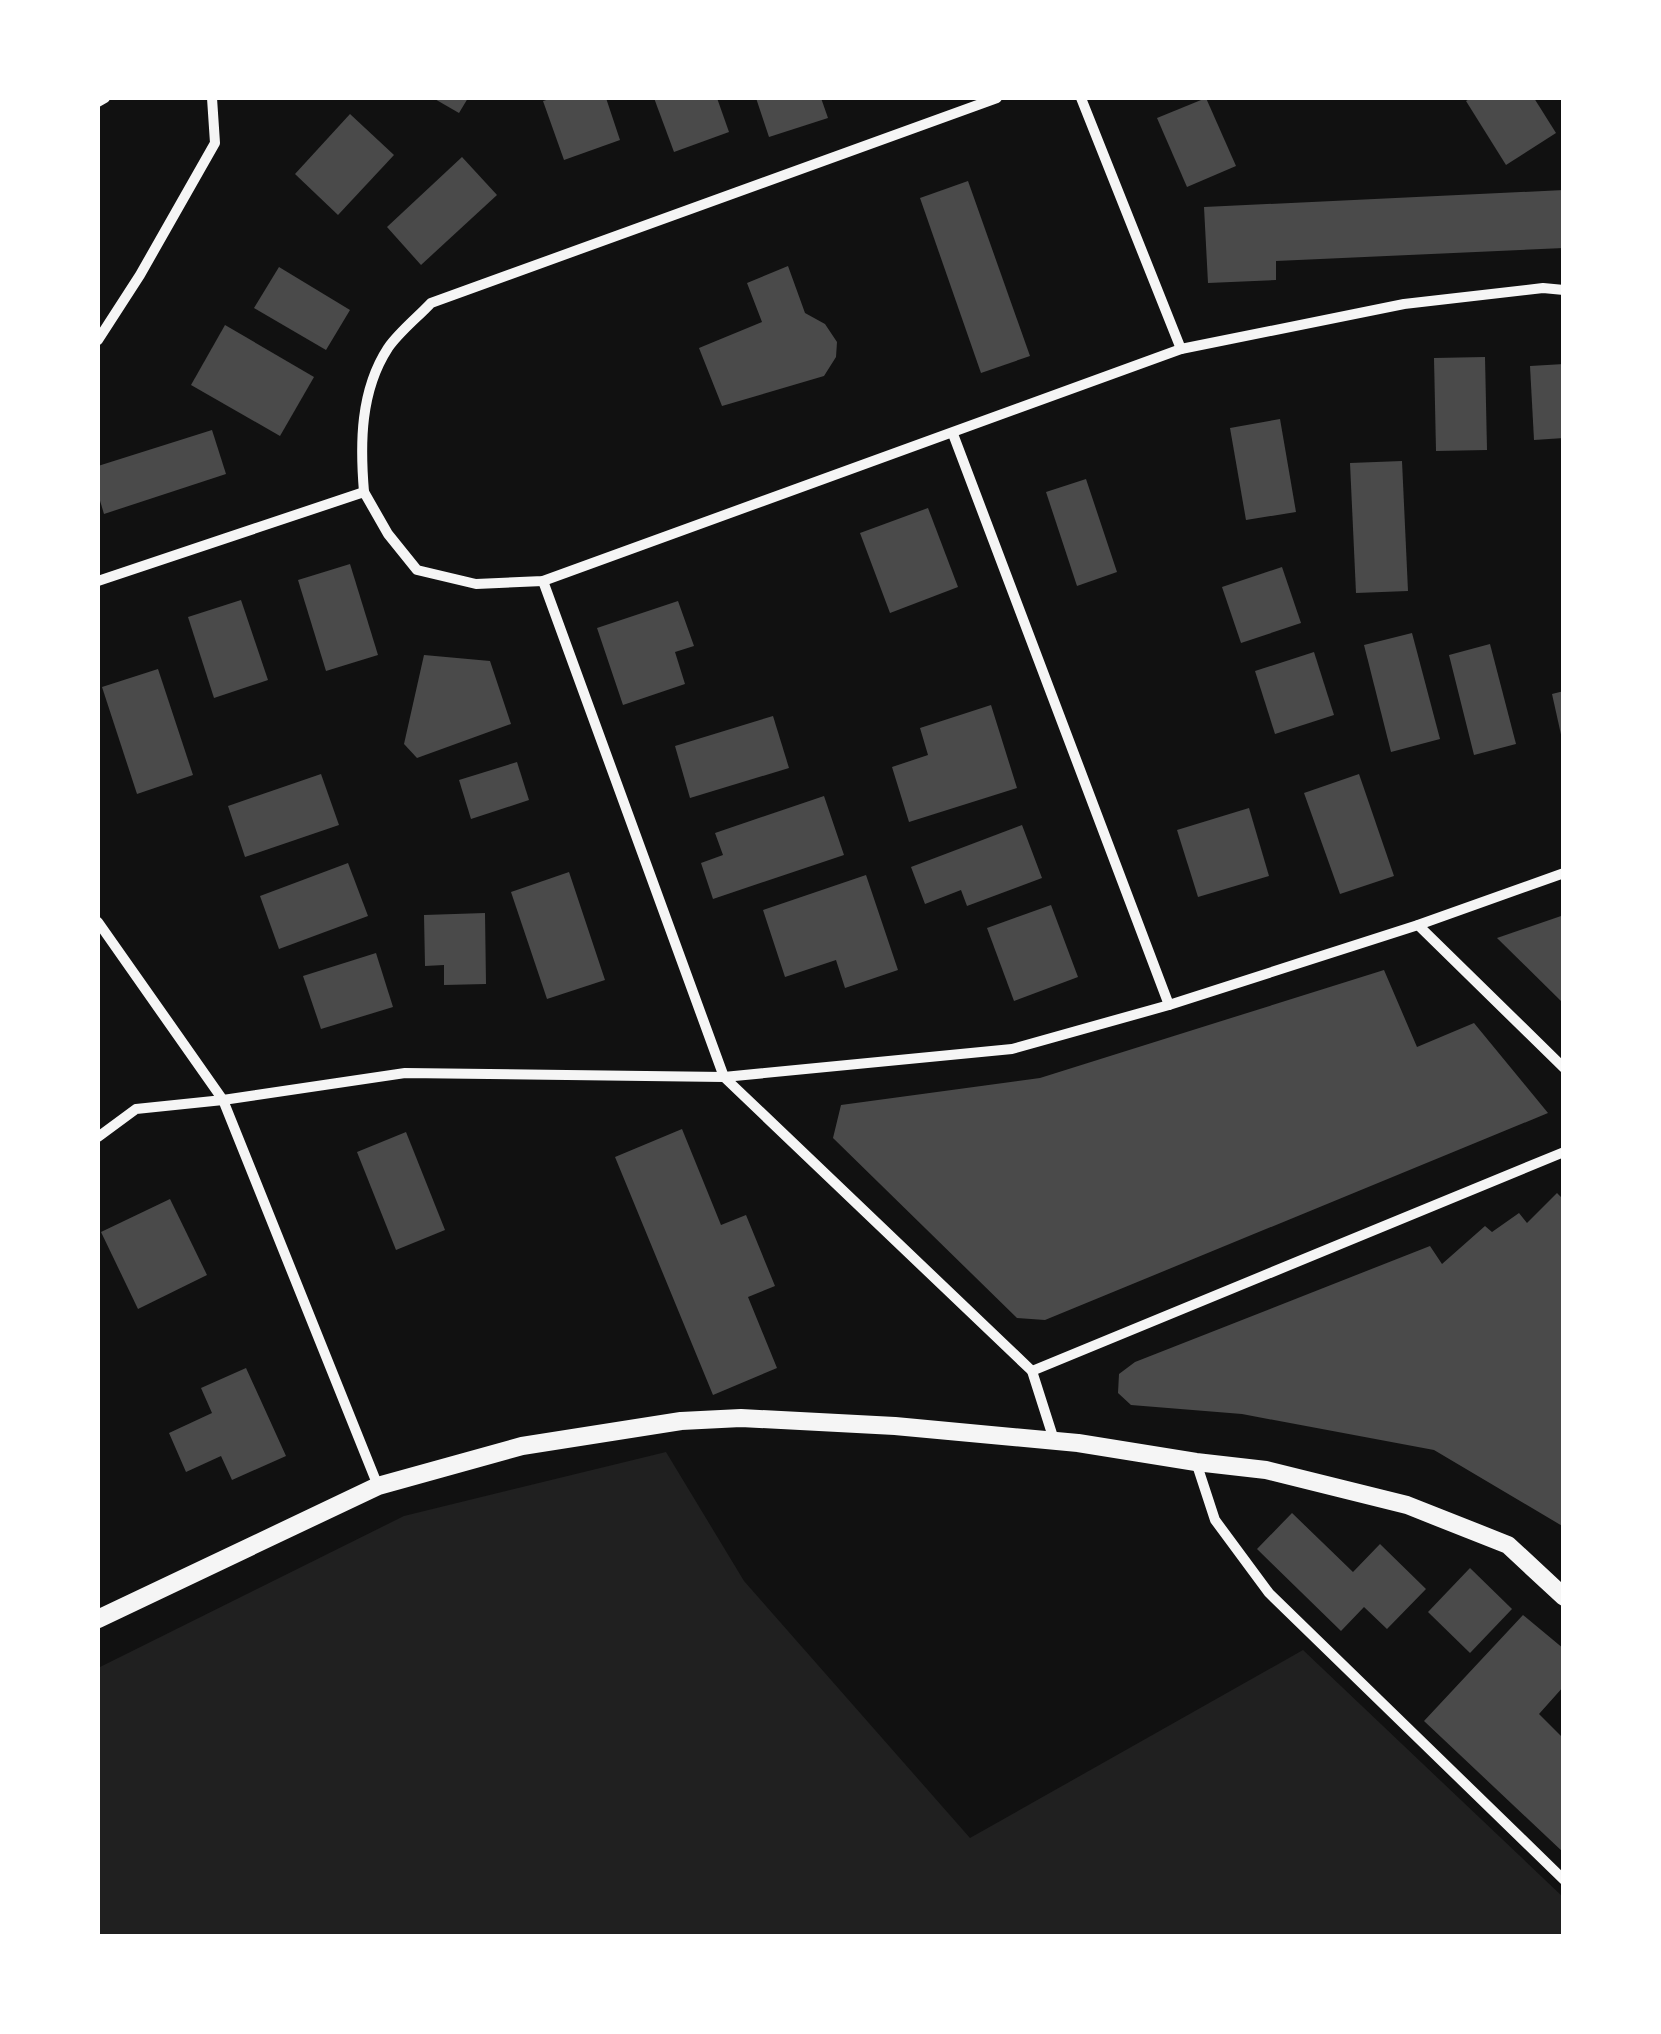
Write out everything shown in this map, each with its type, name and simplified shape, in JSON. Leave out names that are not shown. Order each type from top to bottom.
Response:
[{"type":"street","points":[[98,102],[105,98]]},
{"type":"street","points":[[98,340],[215,143],[212,98]]},
{"type":"street","points":[[997,98],[432,303],[388,348],[366,400],[361,453],[364,492],[388,534],[417,570],[476,584],[543,581],[1181,349],[1404,304],[1542,288],[1564,290]]},
{"type":"street","points":[[1081,98],[1181,349]]},
{"type":"street","points":[[953,434],[1168,1005]]},
{"type":"street","points":[[98,581],[364,492]]},
{"type":"street","points":[[543,581],[724,1076],[1032,1370],[1055,1442]]},
{"type":"street","points":[[98,1136],[136,1109],[405,1073],[724,1076],[1012,1049],[1168,1005],[1564,873]]},
{"type":"street","points":[[98,922],[224,1100],[378,1486]]},
{"type":"street","points":[[1418,924],[1564,1068]]},
{"type":"street","points":[[1032,1370],[1564,1152]]},
{"type":"street","points":[[98,1619],[378,1486],[522,1446],[681,1422],[741,1418],[895,1426],[1266,1470],[1407,1504],[1508,1545],[1564,1596]]},
{"type":"street","points":[[1196,1462],[1215,1520],[1269,1593],[1564,1880]]},
{"type":"shaded area","points":[[666,1452],[744,1581],[970,1838],[1303,1650],[1563,1897],[1563,1936],[98,1936],[98,1668],[404,1516]]},
{"type":"building","points":[[433,98],[468,98],[459,113]]},
{"type":"building","points":[[606,98],[620,140],[564,160],[543,101]]},
{"type":"building","points":[[654,98],[717,98],[729,132],[674,152]]},
{"type":"building","points":[[756,98],[821,98],[828,118],[769,137]]},
{"type":"building","points":[[1206,98],[1236,166],[1187,187],[1157,118]]},
{"type":"building","points":[[1534,98],[1556,133],[1506,165],[1466,101]]},
{"type":"building","points":[[350,114],[394,155],[338,215],[295,174]]},
{"type":"building","points":[[462,157],[497,195],[421,265],[387,227]]},
{"type":"building","points":[[968,181],[1030,356],[981,373],[920,198]]},
{"type":"building","points":[[1564,190],[1564,248],[1276,261],[1276,280],[1208,283],[1204,207]]},
{"type":"building","points":[[788,266],[805,313],[825,324],[837,342],[836,357],[824,376],[722,406],[699,348],[762,322],[747,283]]},
{"type":"building","points":[[279,267],[350,310],[326,350],[254,308]]},
{"type":"building","points":[[225,325],[314,377],[280,436],[191,385]]},
{"type":"building","points":[[1485,357],[1487,450],[1436,451],[1434,358]]},
{"type":"building","points":[[1564,364],[1564,438],[1534,440],[1530,366]]},
{"type":"building","points":[[1280,419],[1296,512],[1246,520],[1230,428]]},
{"type":"building","points":[[212,430],[226,474],[104,514],[98,494],[98,466]]},
{"type":"building","points":[[1402,461],[1408,591],[1356,593],[1350,463]]},
{"type":"building","points":[[1086,479],[1117,572],[1077,586],[1046,492]]},
{"type":"building","points":[[928,508],[958,587],[890,613],[860,533]]},
{"type":"building","points":[[350,564],[378,655],[326,671],[298,580]]},
{"type":"building","points":[[1282,567],[1301,623],[1241,643],[1222,587]]},
{"type":"building","points":[[241,600],[268,680],[214,698],[188,617]]},
{"type":"building","points":[[678,601],[694,646],[675,652],[685,684],[623,705],[597,628]]},
{"type":"building","points":[[1412,633],[1440,739],[1391,752],[1364,645]]},
{"type":"building","points":[[1490,644],[1516,744],[1474,755],[1449,655]]},
{"type":"building","points":[[1314,652],[1334,715],[1275,734],[1255,671]]},
{"type":"building","points":[[424,655],[490,661],[511,724],[417,758],[404,744]]},
{"type":"building","points":[[158,669],[193,775],[137,794],[102,687]]},
{"type":"building","points":[[1564,691],[1564,739],[1562,739],[1552,694]]},
{"type":"building","points":[[991,705],[1017,788],[909,822],[892,767],[928,755],[920,728]]},
{"type":"building","points":[[773,716],[789,768],[690,798],[675,746]]},
{"type":"building","points":[[517,762],[529,800],[471,819],[459,780]]},
{"type":"building","points":[[321,774],[339,825],[245,857],[228,806]]},
{"type":"building","points":[[1359,774],[1394,876],[1340,894],[1304,793]]},
{"type":"building","points":[[824,796],[844,855],[713,899],[701,863],[723,855],[715,833]]},
{"type":"building","points":[[1249,808],[1269,876],[1198,897],[1177,830]]},
{"type":"building","points":[[1022,825],[1042,878],[967,906],[961,890],[925,904],[911,867]]},
{"type":"building","points":[[348,863],[368,916],[279,949],[260,896]]},
{"type":"building","points":[[569,872],[605,980],[547,999],[511,892]]},
{"type":"building","points":[[866,875],[898,970],[845,988],[836,960],[785,977],[763,910]]},
{"type":"building","points":[[1051,905],[1078,977],[1014,1001],[987,928]]},
{"type":"building","points":[[485,913],[486,984],[444,985],[444,965],[425,966],[424,915]]},
{"type":"building","points":[[1564,915],[1564,1004],[1497,938]]},
{"type":"building","points":[[376,953],[393,1007],[321,1029],[303,976]]},
{"type":"building","points":[[1384,970],[1417,1047],[1474,1023],[1548,1113],[1045,1320],[1017,1318],[833,1138],[841,1105],[1040,1078]]},
{"type":"building","points":[[682,1129],[721,1225],[746,1215],[775,1286],[748,1297],[777,1368],[713,1395],[615,1157]]},
{"type":"building","points":[[406,1132],[445,1230],[396,1250],[357,1152]]},
{"type":"building","points":[[1557,1193],[1564,1200],[1564,1527],[1434,1450],[1242,1414],[1131,1405],[1118,1393],[1119,1374],[1135,1362],[1430,1246],[1442,1264],[1485,1226],[1492,1232],[1519,1213],[1527,1223]]},
{"type":"building","points":[[170,1199],[207,1275],[138,1309],[101,1232]]},
{"type":"building","points":[[246,1368],[286,1456],[232,1480],[221,1456],[186,1472],[169,1433],[212,1413],[201,1388]]},
{"type":"building","points":[[1292,1513],[1353,1572],[1380,1544],[1426,1589],[1387,1629],[1364,1607],[1341,1631],[1257,1549]]},
{"type":"building","points":[[1470,1568],[1512,1609],[1470,1653],[1428,1612]]},
{"type":"building","points":[[1523,1615],[1564,1649],[1564,1686],[1539,1714],[1564,1739],[1564,1853],[1424,1721]]}]
